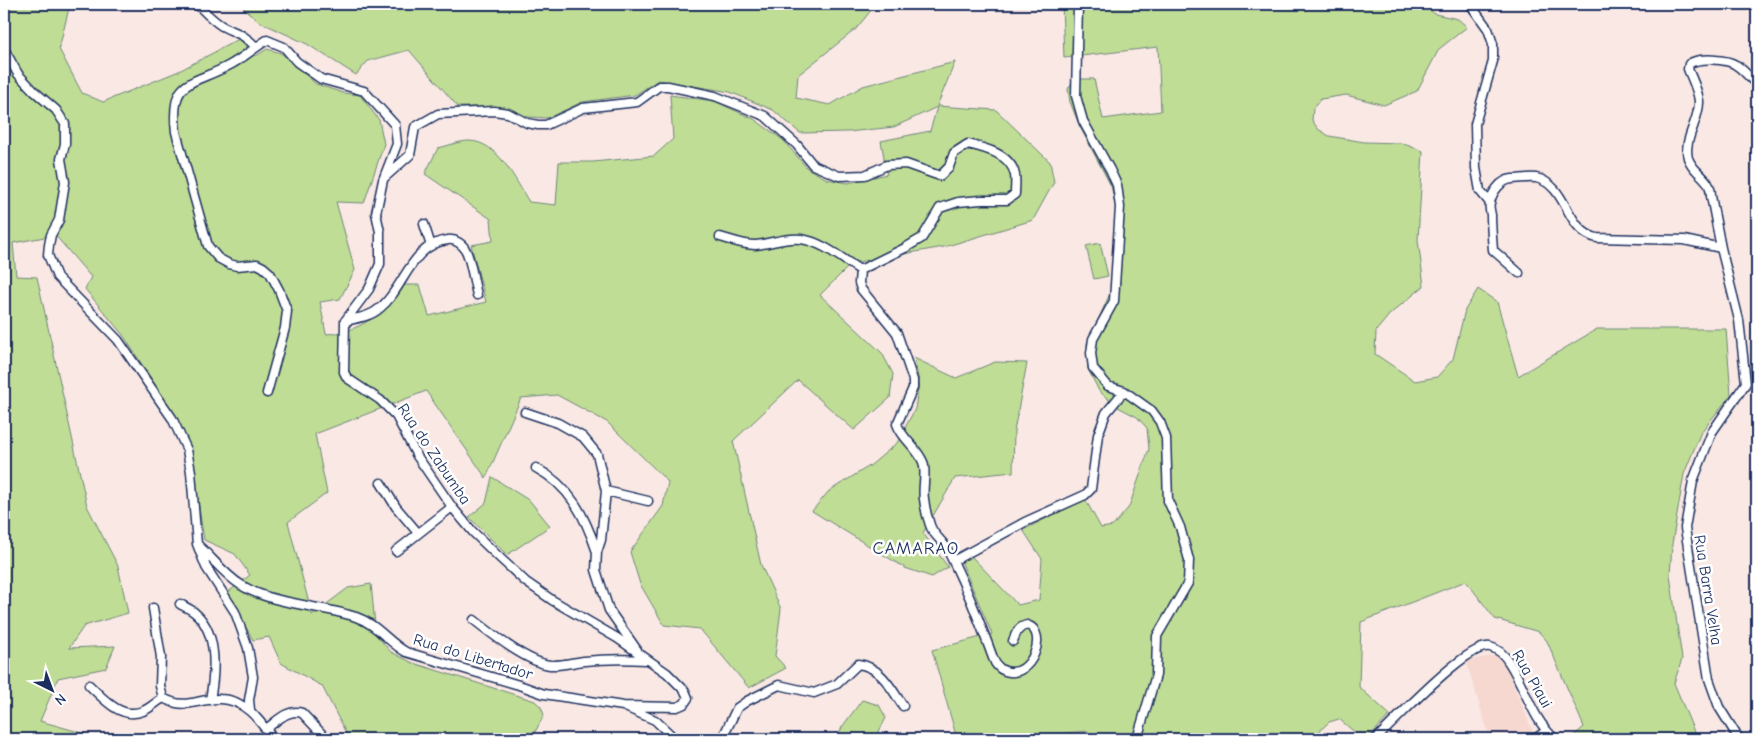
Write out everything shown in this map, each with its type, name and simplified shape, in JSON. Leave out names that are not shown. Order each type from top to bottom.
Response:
[{"type":"street","points":[[197,4],[212,19],[224,27],[243,35],[256,47]]},
{"type":"street","points":[[1078,4],[1076,96],[1083,121],[1117,185],[1120,206],[1114,301],[1093,339],[1091,353],[1093,368],[1108,386],[1124,391],[1152,411],[1160,422],[1166,438],[1168,502],[1180,527],[1189,560],[1188,583],[1157,636],[1156,676],[1137,739]]},
{"type":"street","points":[[1470,4],[1488,29],[1493,44],[1493,61],[1475,124],[1476,168],[1480,191],[1490,203]]},
{"type":"street","points":[[267,393],[285,328],[287,311],[270,273],[263,267],[257,264],[237,266],[229,264],[218,258],[208,246],[176,132],[174,114],[175,101],[187,85],[228,67],[267,40],[284,47],[297,62],[321,79],[364,91],[395,125],[397,144],[382,180],[376,213],[380,232],[380,264],[369,289],[345,321]]},
{"type":"street","points":[[4,49],[18,74],[56,110],[65,124],[61,159],[65,182],[59,220],[48,245],[48,255],[57,277],[118,340],[172,418],[187,450],[191,472],[197,544],[206,567],[234,612],[248,648],[253,677],[249,700],[250,710]]},
{"type":"street","name":"Rua Barra Velha","points":[[1739,739],[1719,707],[1709,679],[1685,528],[1693,481],[1712,432],[1746,383],[1739,320],[1721,248],[1710,196],[1711,188],[1707,180],[1695,170],[1688,157],[1688,147],[1699,102],[1697,91],[1688,69],[1690,64],[1699,59],[1729,62],[1742,69],[1757,85]]},
{"type":"street","points":[[382,180],[410,155],[415,127],[438,114],[494,111],[508,113],[527,123],[546,125],[583,108],[637,102],[659,86],[668,86],[715,96],[765,116],[797,146],[812,165],[838,176],[865,175],[887,165],[906,164],[940,176],[949,167],[954,153],[968,144],[990,150],[1004,157],[1015,173],[1015,194],[1007,200],[958,202],[940,208],[922,238],[860,270]]},
{"type":"street","points":[[1519,273],[1493,250],[1490,203],[1497,188],[1509,180],[1535,178],[1552,185],[1567,210],[1587,236],[1597,238],[1684,240],[1721,248]]},
{"type":"street","points":[[424,224],[431,246]]},
{"type":"street","points":[[720,237],[756,245],[783,239],[802,239],[821,245],[860,270]]},
{"type":"street","points":[[345,321],[369,316],[380,308],[392,296],[411,264],[431,246],[440,241],[454,240],[466,250],[477,295]]},
{"type":"street","points":[[860,270],[859,283],[897,333],[909,369],[913,388],[897,424],[904,438],[918,453],[923,462],[925,470],[924,499],[930,526],[935,536],[945,545],[953,561],[988,641],[994,661],[1002,670],[1015,672],[1024,668],[1032,659],[1035,652],[1036,636],[1032,627],[1027,624],[1020,627],[1012,640]]},
{"type":"street","name":"Rua do Zabumba","points":[[345,321],[344,372],[347,378],[380,400],[396,416],[417,456],[452,507],[473,532],[526,582],[552,600],[617,638],[677,682],[688,698],[684,704],[677,707],[623,706]]},
{"type":"street","points":[[953,561],[1026,522],[1085,495],[1091,489],[1098,435],[1106,413],[1124,391]]},
{"type":"street","points":[[525,412],[558,423],[583,437],[597,454],[606,491],[596,570],[609,610],[644,658]]},
{"type":"street","points":[[536,468],[550,476],[569,494],[587,525],[597,552]]},
{"type":"street","points":[[381,483],[396,507],[418,534]]},
{"type":"street","points":[[606,491],[648,500]]},
{"type":"street","points":[[396,551],[452,507]]},
{"type":"street","name":"Rua do Libertador","points":[[197,544],[242,586],[264,596],[357,617],[374,625],[406,652],[544,694],[623,706]]},
{"type":"street","points":[[180,604],[195,613],[210,637],[214,655],[214,677],[210,700]]},
{"type":"street","points":[[153,608],[162,657],[160,686],[163,698],[172,703],[183,705],[220,698],[236,703],[250,710],[273,739]]},
{"type":"street","points":[[474,620],[499,639],[538,662],[551,665],[644,658]]},
{"type":"street","name":"Rua Piaui","points":[[1376,739],[1458,662],[1476,649],[1490,647],[1500,652],[1510,664],[1530,705],[1546,731],[1555,739]]},
{"type":"street","points":[[722,739],[737,708],[747,701],[779,686],[814,693],[837,684],[858,664],[867,665],[879,672],[903,706]]},
{"type":"street","points":[[89,685],[109,704],[121,712],[140,712],[163,698]]},
{"type":"street","points":[[623,706],[655,720],[675,739]]},
{"type":"street","points":[[266,729],[288,713],[297,711],[302,713],[322,734]]},
{"type":"street","points":[[1535,739],[1546,731]]},
{"type":"shaded area","points":[[1496,655],[1506,667],[1533,732],[1522,739],[1490,739],[1466,661]]},
{"type":"green space","points":[[4,4],[70,4],[59,49],[82,93],[103,102],[179,71],[239,39],[256,56],[267,49],[281,53],[316,84],[343,93],[360,95],[379,120],[384,144],[364,203],[336,202],[355,270],[340,299],[320,302],[326,334],[349,330],[370,320],[388,304],[402,285],[420,285],[429,316],[486,302],[471,245],[493,241],[491,219],[425,174],[438,148],[465,141],[479,143],[489,148],[505,164],[529,202],[556,205],[559,162],[593,162],[654,156],[673,139],[670,95],[714,101],[754,119],[783,140],[807,168],[827,179],[848,183],[887,174],[881,141],[930,131],[937,107],[894,127],[848,132],[800,133],[773,110],[730,92],[658,80],[635,95],[582,102],[548,118],[529,117],[505,107],[458,107],[409,50],[368,61],[356,75],[307,44],[258,21],[239,4],[876,4],[856,29],[798,75],[796,98],[830,105],[863,86],[955,62],[937,106],[996,110],[1050,162],[1054,182],[1033,220],[944,247],[852,263],[820,295],[882,353],[893,374],[890,398],[854,430],[798,380],[733,441],[761,565],[781,609],[775,656],[786,668],[749,688],[700,629],[664,625],[640,584],[630,552],[663,506],[668,482],[607,422],[557,395],[521,398],[486,478],[426,391],[315,434],[327,493],[288,522],[312,615],[348,588],[371,584],[376,635],[391,652],[413,663],[535,701],[541,707],[544,715],[533,736],[529,739],[349,739],[322,686],[281,663],[269,637],[253,640],[227,593],[250,575],[235,554],[204,540],[190,448],[176,417],[123,335],[85,289],[91,277],[55,235],[13,243],[16,276],[37,277],[87,506],[118,566],[128,613],[84,626],[69,648],[115,646],[106,668],[58,678],[40,721],[86,734],[89,739],[4,739]]},
{"type":"green space","points":[[1062,4],[1427,4],[1426,7],[1435,14],[1458,19],[1467,27],[1439,49],[1417,91],[1384,105],[1346,95],[1321,99],[1313,108],[1312,120],[1318,129],[1329,136],[1364,142],[1401,143],[1423,151],[1418,240],[1424,286],[1390,314],[1376,331],[1375,354],[1415,381],[1437,377],[1453,359],[1465,310],[1478,289],[1497,302],[1518,376],[1597,329],[1726,329],[1731,395],[1701,432],[1684,474],[1672,544],[1670,575],[1682,659],[1674,683],[1697,739],[1570,739],[1584,727],[1547,641],[1539,632],[1495,619],[1466,581],[1361,622],[1359,687],[1390,715],[1367,739],[1363,739],[1339,719],[1329,722],[1311,739],[1088,739],[1088,731],[1000,739],[957,739],[932,650],[992,634],[961,561],[972,557],[1018,605],[1039,600],[1042,559],[1023,530],[1085,499],[1101,528],[1113,526],[1129,507],[1149,449],[1147,428],[1137,417],[1116,406],[1099,391],[1088,369],[1087,343],[1112,289],[1117,211],[1111,186],[1080,127],[1070,102],[1068,89],[1074,79],[1094,79],[1103,119],[1161,111],[1158,47],[1064,58]]},
{"type":"green space","points":[[1100,243],[1108,276],[1094,279],[1086,246]]},
{"type":"green space","points":[[914,358],[956,378],[995,362],[1027,363],[1014,431],[1013,472],[955,478],[923,533],[948,567],[932,577],[905,568],[812,511],[829,491],[871,465],[897,443],[915,409],[919,382]]},
{"type":"green space","points":[[492,477],[530,501],[550,526],[507,555],[469,517],[486,503]]},
{"type":"green space","points":[[862,700],[879,705],[886,718],[875,739],[837,739],[842,727]]},
{"type":"district","name":"CAMARAO","points":[[916,548]]}]
